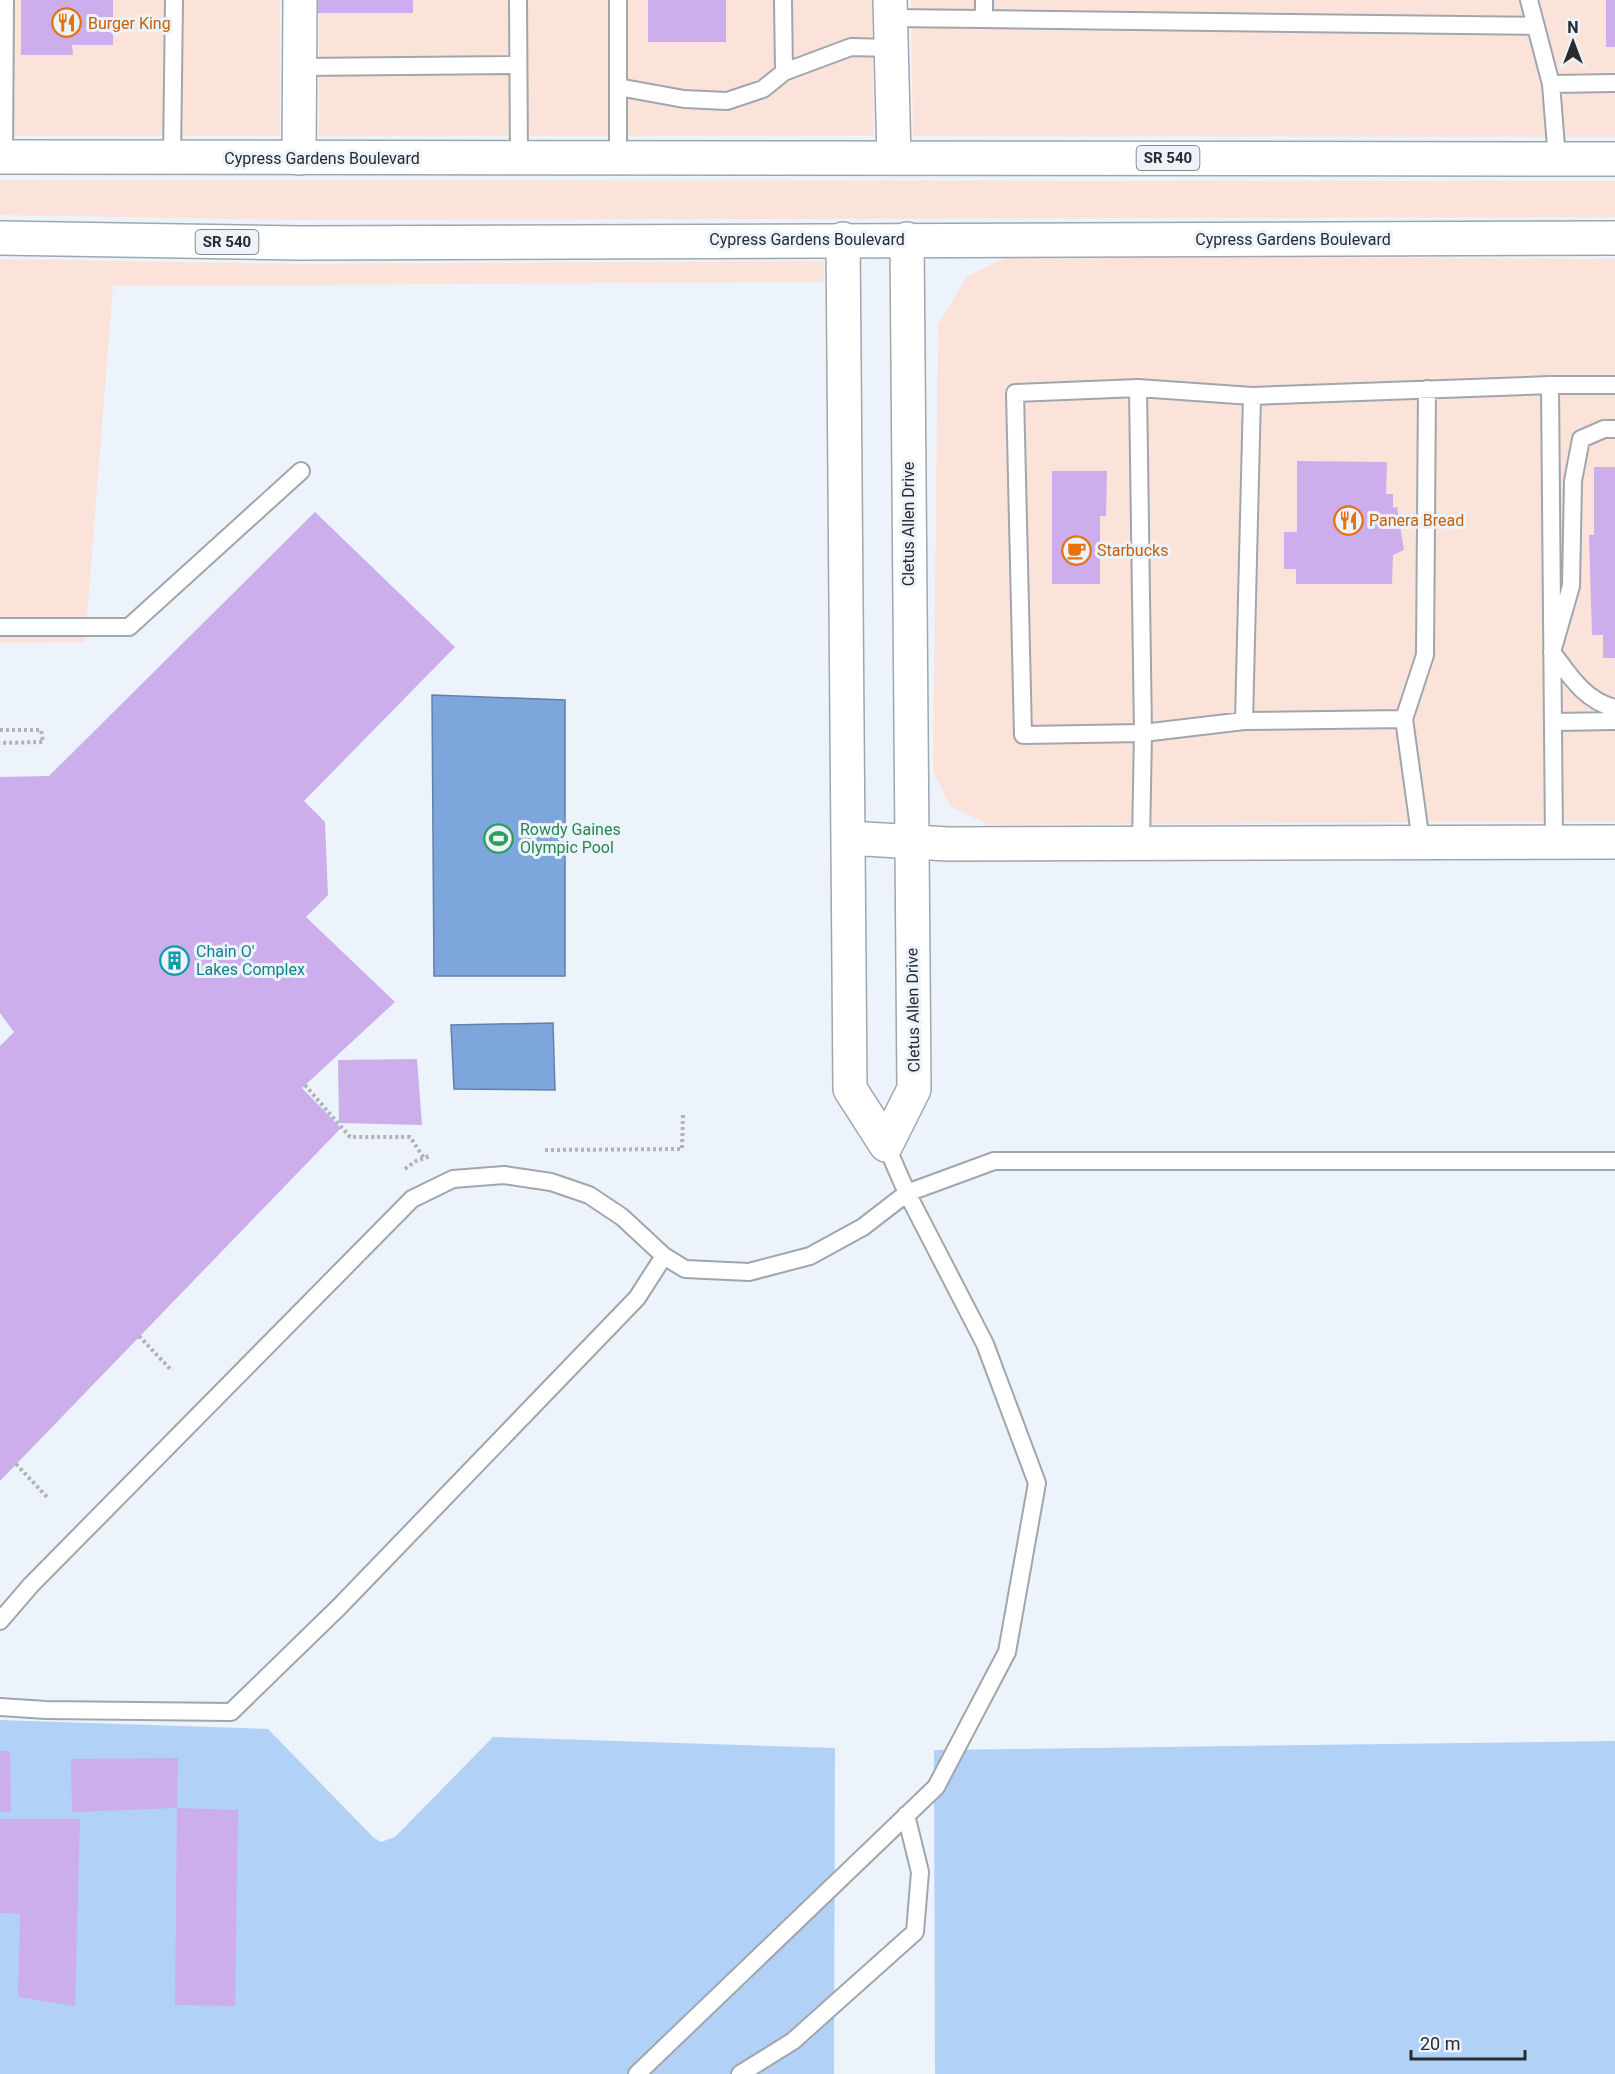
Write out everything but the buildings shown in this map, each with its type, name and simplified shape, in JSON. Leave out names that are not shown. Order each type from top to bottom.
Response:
[{"type":"main road","points":[[298,158],[300,0]]},
{"type":"main road","points":[[891,22],[894,158]]},
{"type":"main road","name":"Cypress Gardens Boulevard","points":[[2,157],[1615,159]]},
{"type":"main road","name":"Cypress Gardens Boulevard","points":[[0,238],[298,243],[843,239],[1615,238]]},
{"type":"main road","points":[[843,239],[850,1089],[886,1145]]},
{"type":"main road","name":"Cletus Allen Drive","points":[[886,1145],[914,1089],[910,840],[907,239]]},
{"type":"main road","points":[[849,838],[948,844],[1615,842]]},
{"type":"lane","points":[[2,157],[5,0]]},
{"type":"lane","points":[[172,158],[174,0]]},
{"type":"lane","points":[[518,0],[519,158]]},
{"type":"lane","points":[[618,0],[618,158]]},
{"type":"lane","points":[[783,0],[784,72]]},
{"type":"lane","points":[[984,0],[984,19]]},
{"type":"lane","points":[[1530,0],[1551,84],[1557,159]]},
{"type":"lane","points":[[618,87],[684,99],[727,101],[763,89],[784,72],[851,47],[891,22],[984,19],[1536,26]]},
{"type":"lane","points":[[300,67],[518,65]]},
{"type":"lane","points":[[1551,84],[1615,83]]},
{"type":"lane","points":[[1404,719],[1244,721],[1143,734],[1023,735],[1015,393],[1138,388],[1252,396],[1550,385],[1615,385]]},
{"type":"lane","points":[[1550,385],[1554,842]]},
{"type":"lane","points":[[1138,388],[1143,734],[1141,843]]},
{"type":"lane","points":[[1421,842],[1404,719],[1425,656],[1427,389]]},
{"type":"lane","points":[[1244,721],[1252,396]]},
{"type":"lane","points":[[1552,652],[1571,586],[1573,481],[1581,439],[1604,429],[1615,429]]},
{"type":"lane","points":[[0,627],[129,627],[301,471]]},
{"type":"lane","points":[[1552,652],[1580,689],[1602,705],[1615,708]]},
{"type":"lane","points":[[1553,722],[1615,721]]},
{"type":"lane","points":[[640,2072],[936,1787],[1007,1652],[1037,1483],[985,1344],[907,1193],[886,1145]]},
{"type":"lane","points":[[0,1621],[31,1585],[412,1199],[453,1179],[504,1175],[551,1182],[589,1195],[622,1217],[664,1256],[686,1269],[749,1272],[810,1256],[863,1227],[907,1193],[994,1161],[1615,1161]]},
{"type":"lane","points":[[0,1707],[46,1710],[231,1712],[339,1606],[637,1298],[664,1256]]},
{"type":"lane","points":[[740,2074],[793,2041],[915,1932],[921,1872],[906,1815]]},
{"type":"lane","points":[[640,2072],[659,2074]]},
{"type":"path","points":[[0,730],[41,730],[43,742],[0,743]]},
{"type":"path","points":[[305,1085],[350,1137],[410,1137],[424,1158]]},
{"type":"path","points":[[139,1336],[172,1371]]},
{"type":"path","points":[[16,1464],[47,1497]]},
{"type":"shaded area","points":[[0,0],[280,0],[280,136],[0,136]]},
{"type":"shaded area","points":[[319,0],[872,0],[874,136],[319,136]]},
{"type":"shaded area","points":[[911,0],[1615,0],[1615,137],[913,136]]},
{"type":"shaded area","points":[[0,180],[1615,181],[1615,217],[299,220],[0,215]]},
{"type":"shaded area","points":[[1012,255],[1615,259],[1615,821],[990,825],[951,807],[933,771],[938,325],[967,276]]},
{"type":"shaded area","points":[[0,259],[298,264],[824,261],[824,282],[113,286],[85,642],[0,643]]},
{"type":"shaded area","name":"Rowdy Gaines Olympic Pool","points":[[432,695],[565,700],[565,976],[434,976]]},
{"type":"shaded area","points":[[553,1023],[555,1090],[454,1089],[451,1025]]},
{"type":"shaded area","points":[[0,1720],[268,1729],[373,1837],[381,1842],[395,1837],[493,1737],[835,1748],[834,2074],[0,2074]]},
{"type":"shaded area","points":[[1615,1741],[1615,2074],[935,2074],[934,1750]]},
{"type":"place","name":"Burger King","points":[[67,23]]},
{"type":"place","name":"Panera Bread","points":[[1348,520]]},
{"type":"place","name":"Starbucks","points":[[1076,550]]},
{"type":"place","name":"Rowdy Gaines Olympic Pool","points":[[499,838]]},
{"type":"place","name":"Chain O' Lakes Complex","points":[[175,960]]}]
